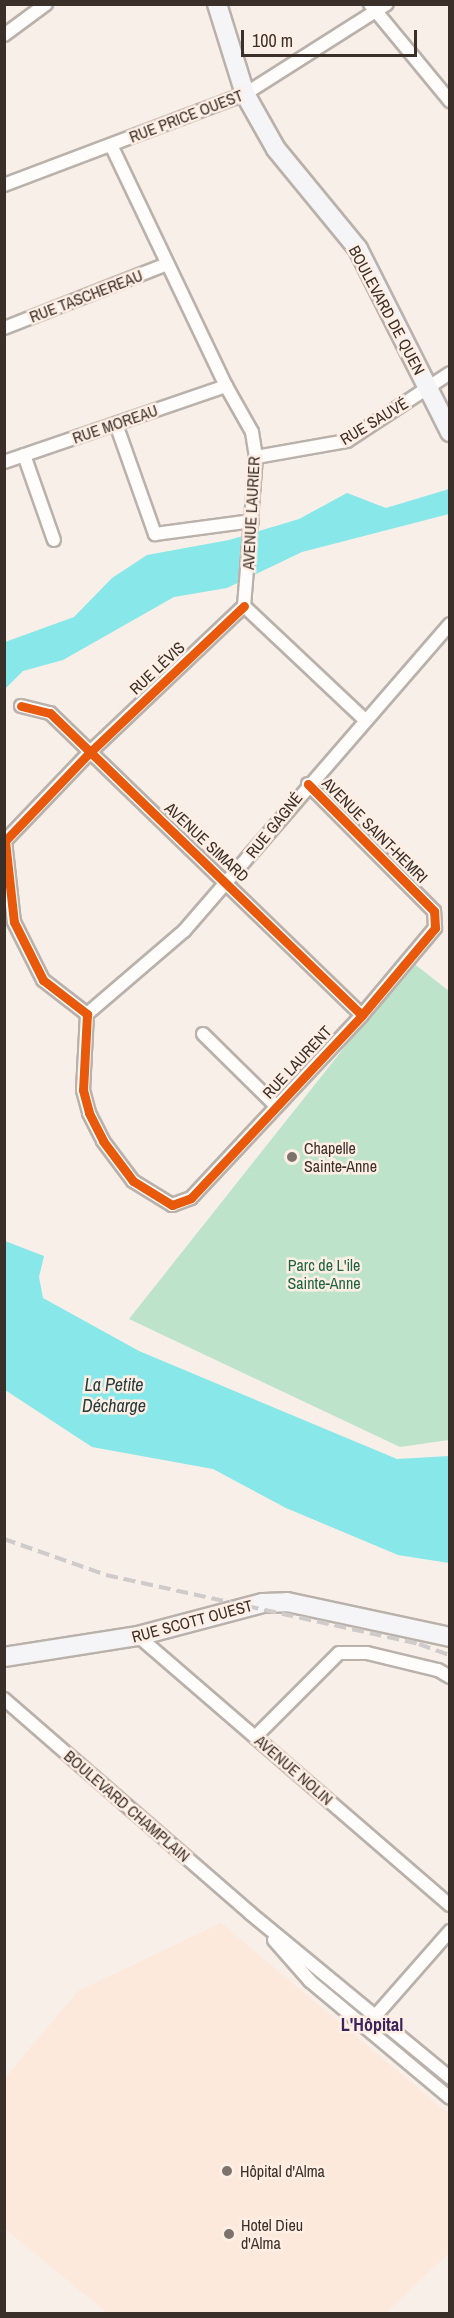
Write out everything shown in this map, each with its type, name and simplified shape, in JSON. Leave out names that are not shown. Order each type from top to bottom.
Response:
[{"type":"street","points":[[4,35],[46,4]]},
{"type":"street","name":"BOULEVARD DE QUEN","points":[[217,4],[245,94],[276,149],[358,249],[450,432]]},
{"type":"street","name":"RUE PRICE OUEST","points":[[4,185],[245,94],[372,8],[387,4]]},
{"type":"street","points":[[372,8],[450,101]]},
{"type":"street","name":"AVENUE LAURIER","points":[[111,145],[226,386],[252,432],[256,458],[244,606]]},
{"type":"street","name":"RUE TASCHEREAU","points":[[4,328],[167,264]]},
{"type":"street","name":"RUE SAUVÉ","points":[[256,458],[347,441],[450,373]]},
{"type":"street","name":"RUE MOREAU","points":[[4,462],[226,386]]},
{"type":"street","points":[[116,424],[155,534],[252,520]]},
{"type":"street","points":[[24,455],[54,540]]},
{"type":"street","points":[[244,606],[364,719]]},
{"type":"street","name":"RUE LÉVIS","points":[[87,1014],[42,980],[14,922],[5,841],[90,752],[244,606]]},
{"type":"street","name":"RUE GAGNÉ","points":[[87,1014],[184,931],[228,882],[364,719],[450,624]]},
{"type":"street","name":"AVENUE SIMARD","points":[[21,706],[50,713],[228,882],[362,1015]]},
{"type":"street","name":"AVENUE SAINT-HEMRI","points":[[308,784],[434,911],[435,928]]},
{"type":"street","name":"RUE LAURENT","points":[[87,1014],[82,1071],[89,1113],[103,1141],[133,1181],[171,1205],[190,1198],[362,1015],[435,928]]},
{"type":"street","points":[[203,1034],[276,1106]]},
{"type":"street","name":"RUE SCOTT OUEST","points":[[4,1658],[138,1636],[246,1606],[287,1602],[450,1637]]},
{"type":"street","name":"AVENUE NOLIN","points":[[138,1636],[450,1905]]},
{"type":"street","points":[[256,1736],[339,1653],[367,1653],[438,1670],[450,1677]]},
{"type":"street","name":"BOULEVARD CHAMPLAIN","points":[[4,1699],[250,1912],[450,2078]]},
{"type":"street","name":"BOULEVARD CHAMPLAIN","points":[[250,1912],[310,1982],[450,2098]]},
{"type":"street","points":[[365,2027],[450,1931]]},
{"type":"shaded area","name":"Hôpital d'Alma","points":[[221,1923],[449,2114],[449,2253],[386,2313],[107,2313],[5,2229],[5,2078],[78,1991]]},
{"type":"green space","name":"Parc de L'ile Sainte-Anne","points":[[412,962],[449,991],[449,1440],[400,1447],[129,1319]]},
{"type":"water","points":[[449,489],[449,514],[302,552],[227,588],[174,597],[63,660],[23,671],[5,689],[5,642],[74,617],[112,578],[147,555],[229,540],[299,519],[347,493],[386,508]]},
{"type":"water","name":"La Petite Décharge","points":[[5,1241],[44,1256],[39,1277],[43,1298],[139,1351],[397,1459],[449,1456],[449,1563],[398,1555],[286,1508],[213,1469],[92,1447],[5,1390]]},
{"type":"railway","points":[[4,1539],[106,1575],[419,1644],[450,1655]]},
{"type":"cycle path","points":[[244,606],[90,752],[5,841],[14,922],[43,980],[87,1014],[83,1090],[89,1113],[103,1141],[133,1181],[172,1205],[191,1198],[362,1015],[435,928],[434,911],[308,784]]},
{"type":"cycle path","points":[[21,706],[50,713],[362,1015]]},
{"type":"place","name":"Chapelle Sainte-Anne","points":[[292,1157]]},
{"type":"place","name":"Hôpital d'Alma","points":[[227,2171]]},
{"type":"place","name":"Hotel Dieu d'Alma","points":[[229,2234]]},
{"type":"district","name":"L'Hôpital","points":[[372,2025]]}]
